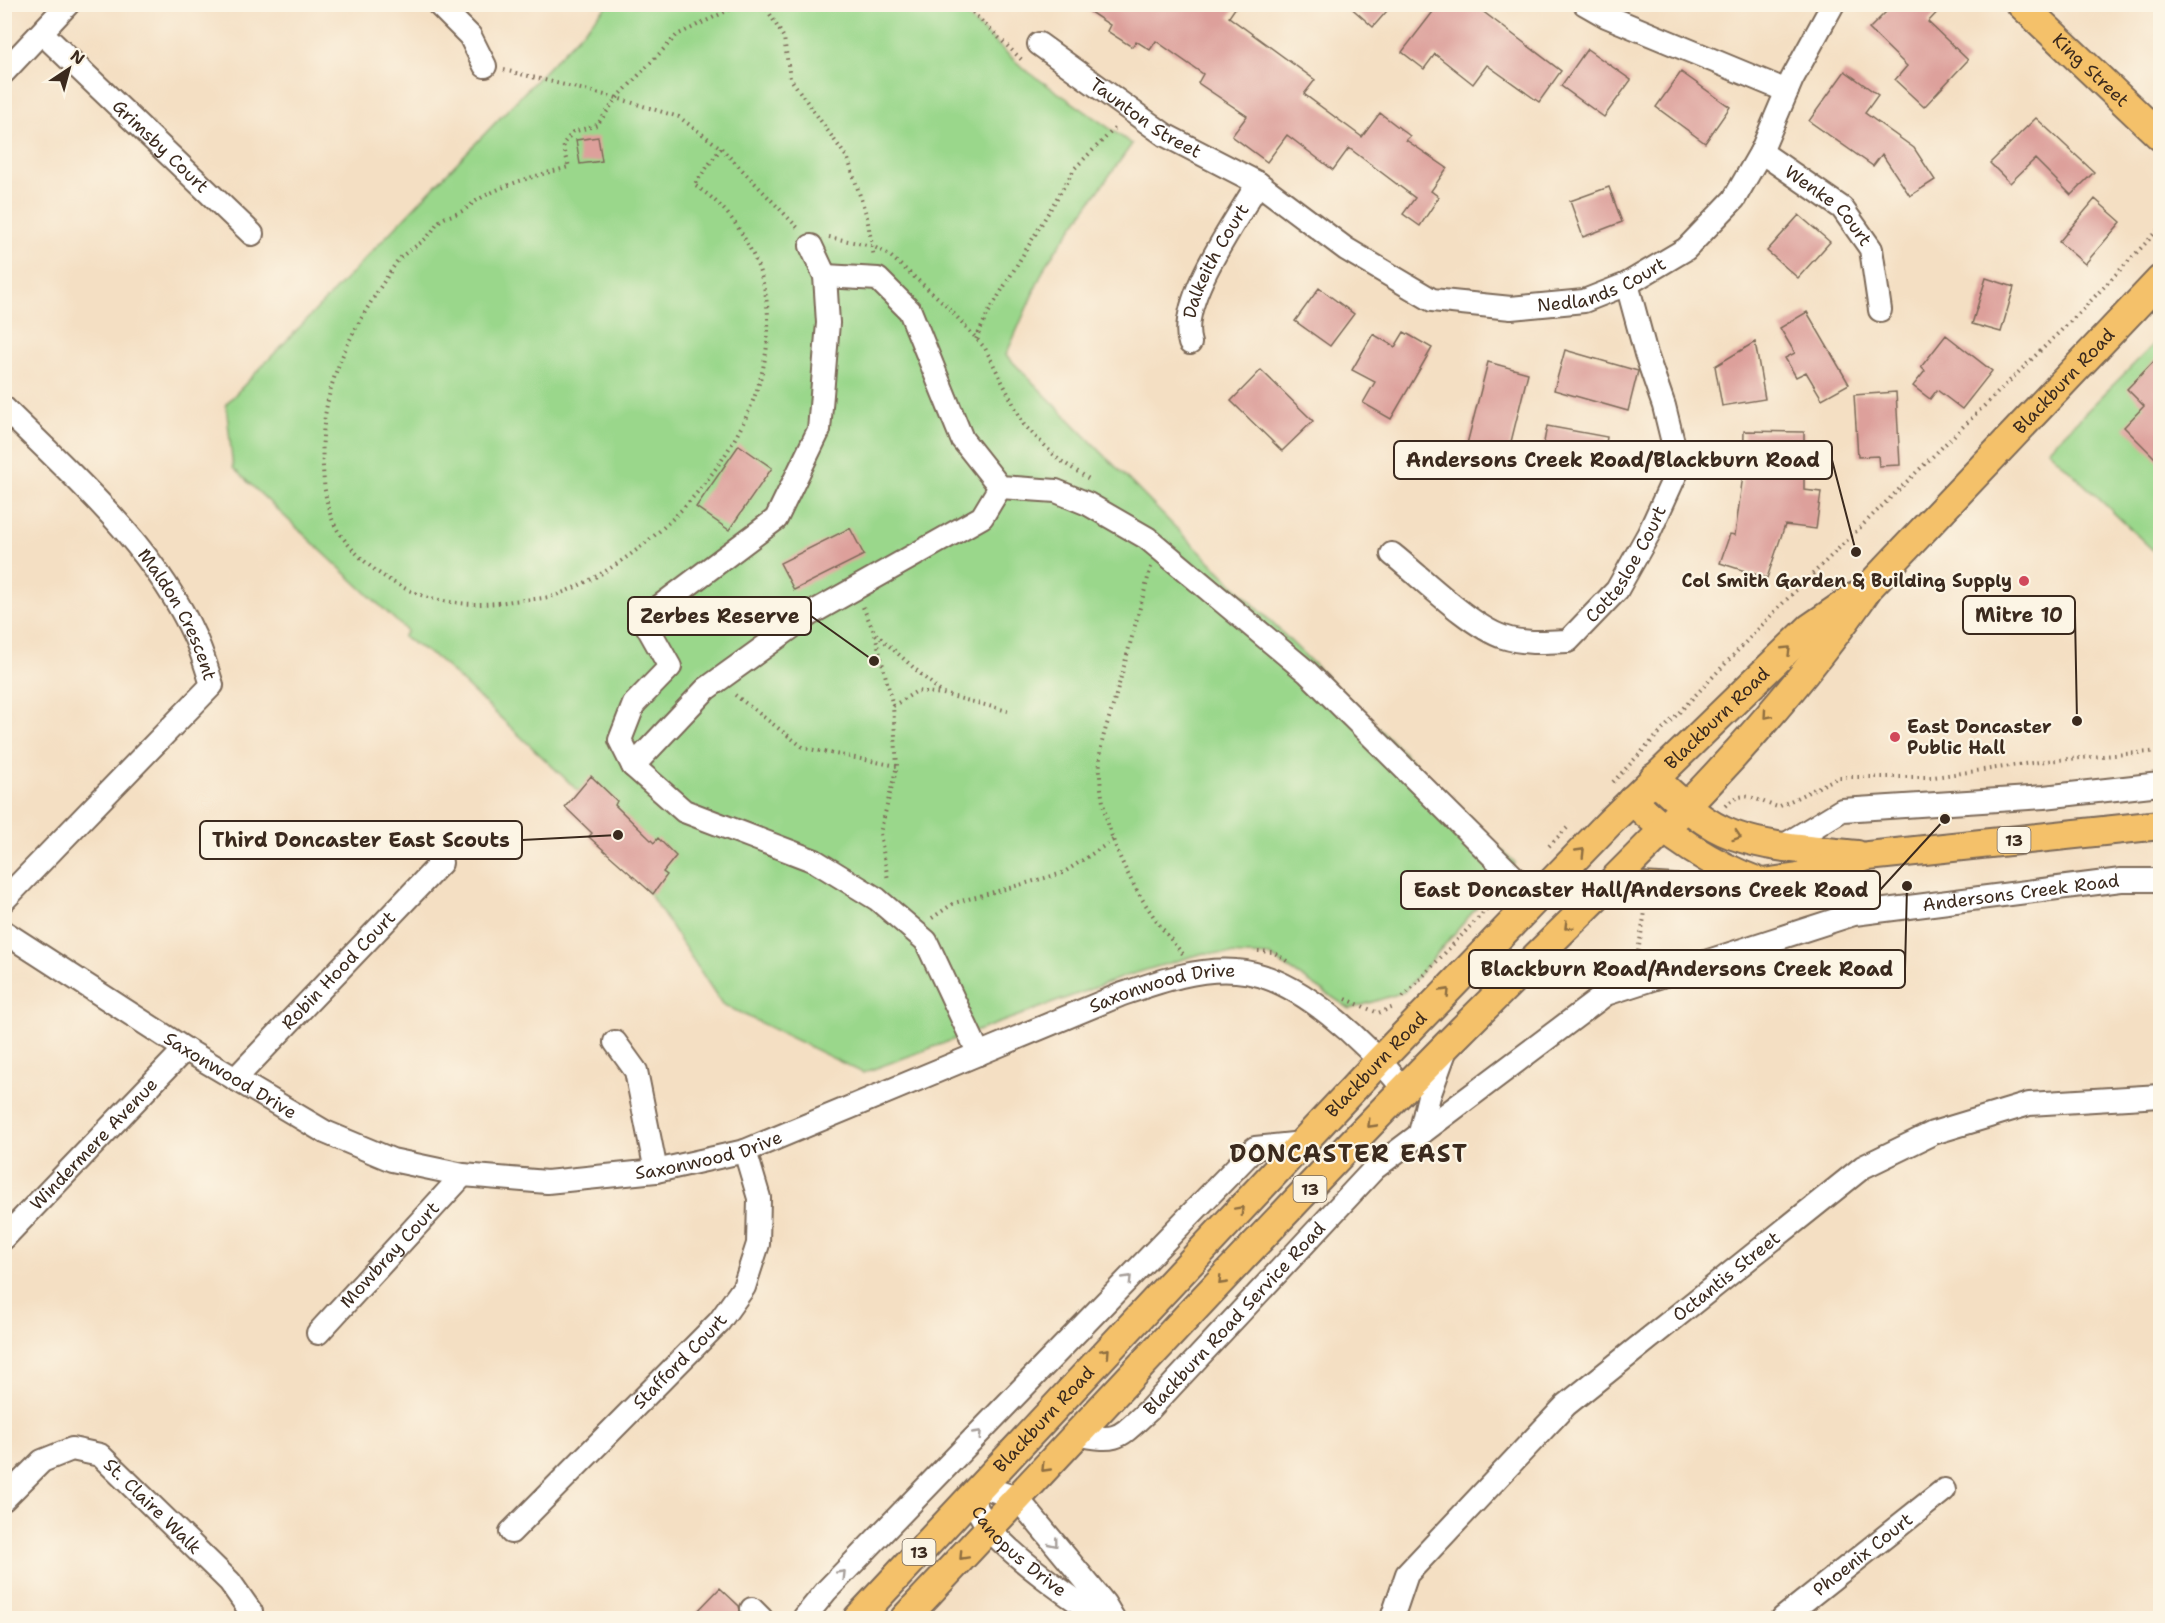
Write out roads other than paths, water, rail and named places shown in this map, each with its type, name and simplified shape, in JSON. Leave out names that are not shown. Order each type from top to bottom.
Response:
[{"type":"main road","name":"King Street","points":[[2021,4],[2160,136]]},
{"type":"main road","name":"Blackburn Road","points":[[910,1616],[1017,1497],[1404,1089],[1687,808],[1829,645],[1869,587],[2160,280]]},
{"type":"main road","name":"Blackburn Road","points":[[858,1618],[1380,1060],[1610,822],[1810,628],[1869,587]]},
{"type":"main road","name":"13","points":[[1654,778],[1687,808],[1731,835],[1783,846],[1868,856]]},
{"type":"main road","points":[[1632,800],[1663,831],[1700,855],[1759,882]]},
{"type":"main road","name":"13","points":[[1609,885],[1707,891],[1798,878],[1868,856],[2160,825]]},
{"type":"street","points":[[4,72],[68,4]]},
{"type":"street","points":[[438,4],[470,36],[485,66]]},
{"type":"street","points":[[1585,4],[1606,16],[1787,91]]},
{"type":"street","name":"Nedlands Court","points":[[1258,183],[1346,249],[1432,300],[1511,308],[1584,301],[1627,284],[1686,249],[1734,199],[1761,152],[1787,91],[1833,4]]},
{"type":"street","name":"Grimsby Court","points":[[42,33],[252,234]]},
{"type":"street","name":"Taunton Street","points":[[1039,44],[1165,135],[1258,183]]},
{"type":"street","name":"Wenke Court","points":[[1761,152],[1842,208],[1871,249],[1880,310]]},
{"type":"street","name":"Dalkeith Court","points":[[1190,343],[1188,334],[1197,286],[1258,183]]},
{"type":"street","points":[[811,246],[825,276],[828,323],[819,430],[776,519],[643,619],[670,667],[634,704],[620,740],[633,766],[684,811],[815,861],[877,899],[918,934],[926,941],[980,1054]]},
{"type":"street","points":[[825,276],[878,279],[910,311],[962,439],[1000,487],[1056,491],[1088,504],[1147,538],[1307,672],[1536,899]]},
{"type":"street","name":"Cottesloe Court","points":[[1392,554],[1472,620],[1502,637],[1530,643],[1568,641],[1617,590],[1649,533],[1679,467],[1664,406],[1646,354],[1627,284]]},
{"type":"street","name":"Maldon Crescent","points":[[4,408],[114,517],[168,588],[195,637],[212,685],[4,900]]},
{"type":"street","points":[[633,766],[716,682],[810,614],[982,517],[1000,487]]},
{"type":"street","points":[[1783,846],[1842,810],[2044,797],[2160,784]]},
{"type":"street","name":"Robin Hood Court","points":[[235,1078],[441,863]]},
{"type":"street","name":"Andersons Creek Road","points":[[1606,994],[1854,914],[2121,880],[2160,880]]},
{"type":"street","name":"Saxonwood Drive","points":[[4,932],[185,1049],[324,1132],[392,1160],[463,1175],[548,1182],[656,1171],[745,1151],[1120,995],[1174,977],[1238,970],[1276,982],[1314,1002],[1380,1060],[1404,1089]]},
{"type":"street","name":"Blackburn Road Service Road","points":[[1077,1434],[1106,1440],[1121,1434],[1135,1422],[1375,1168],[1606,994]]},
{"type":"street","points":[[615,1042],[636,1071],[656,1171]]},
{"type":"street","points":[[1420,1133],[1429,1096],[1448,1045]]},
{"type":"street","name":"Windermere Avenue","points":[[4,1238],[185,1049]]},
{"type":"street","name":"Octantis Street","points":[[1392,1618],[1407,1574],[1566,1405],[1863,1167],[1933,1132],[2029,1104],[2160,1096]]},
{"type":"street","points":[[804,1618],[826,1591],[1255,1148],[1303,1143]]},
{"type":"street","name":"Stafford Court","points":[[511,1533],[719,1322],[744,1287],[758,1244],[759,1198],[745,1151]]},
{"type":"street","name":"Mowbray Court","points":[[318,1333],[463,1175]]},
{"type":"street","name":"St. Claire Walk","points":[[4,1499],[42,1461],[72,1449],[100,1455],[230,1582],[250,1612],[248,1618]]},
{"type":"street","name":"Phoenix Court","points":[[1783,1618],[1944,1490]]},
{"type":"street","name":"Canopus Drive","points":[[1104,1618],[1088,1610],[1011,1550],[989,1528],[975,1492],[1017,1497],[1113,1618]]},
{"type":"place","name":"Andersons Creek Road/Blackburn Road","points":[[1856,552]]},
{"type":"place","name":"Col Smith Garden & Building Supply","points":[[2024,581]]},
{"type":"place","name":"Zerbes Reserve","points":[[874,661]]},
{"type":"place","name":"Mitre 10","points":[[2077,721]]},
{"type":"place","name":"East Doncaster Public Hall","points":[[1895,737]]},
{"type":"place","name":"East Doncaster Hall/Andersons Creek Road","points":[[1945,819]]},
{"type":"place","name":"Third Doncaster East Scouts","points":[[618,835]]},
{"type":"place","name":"Blackburn Road/Andersons Creek Road","points":[[1907,886]]},
{"type":"district","name":"DONCASTER EAST","points":[[1349,1154]]}]
